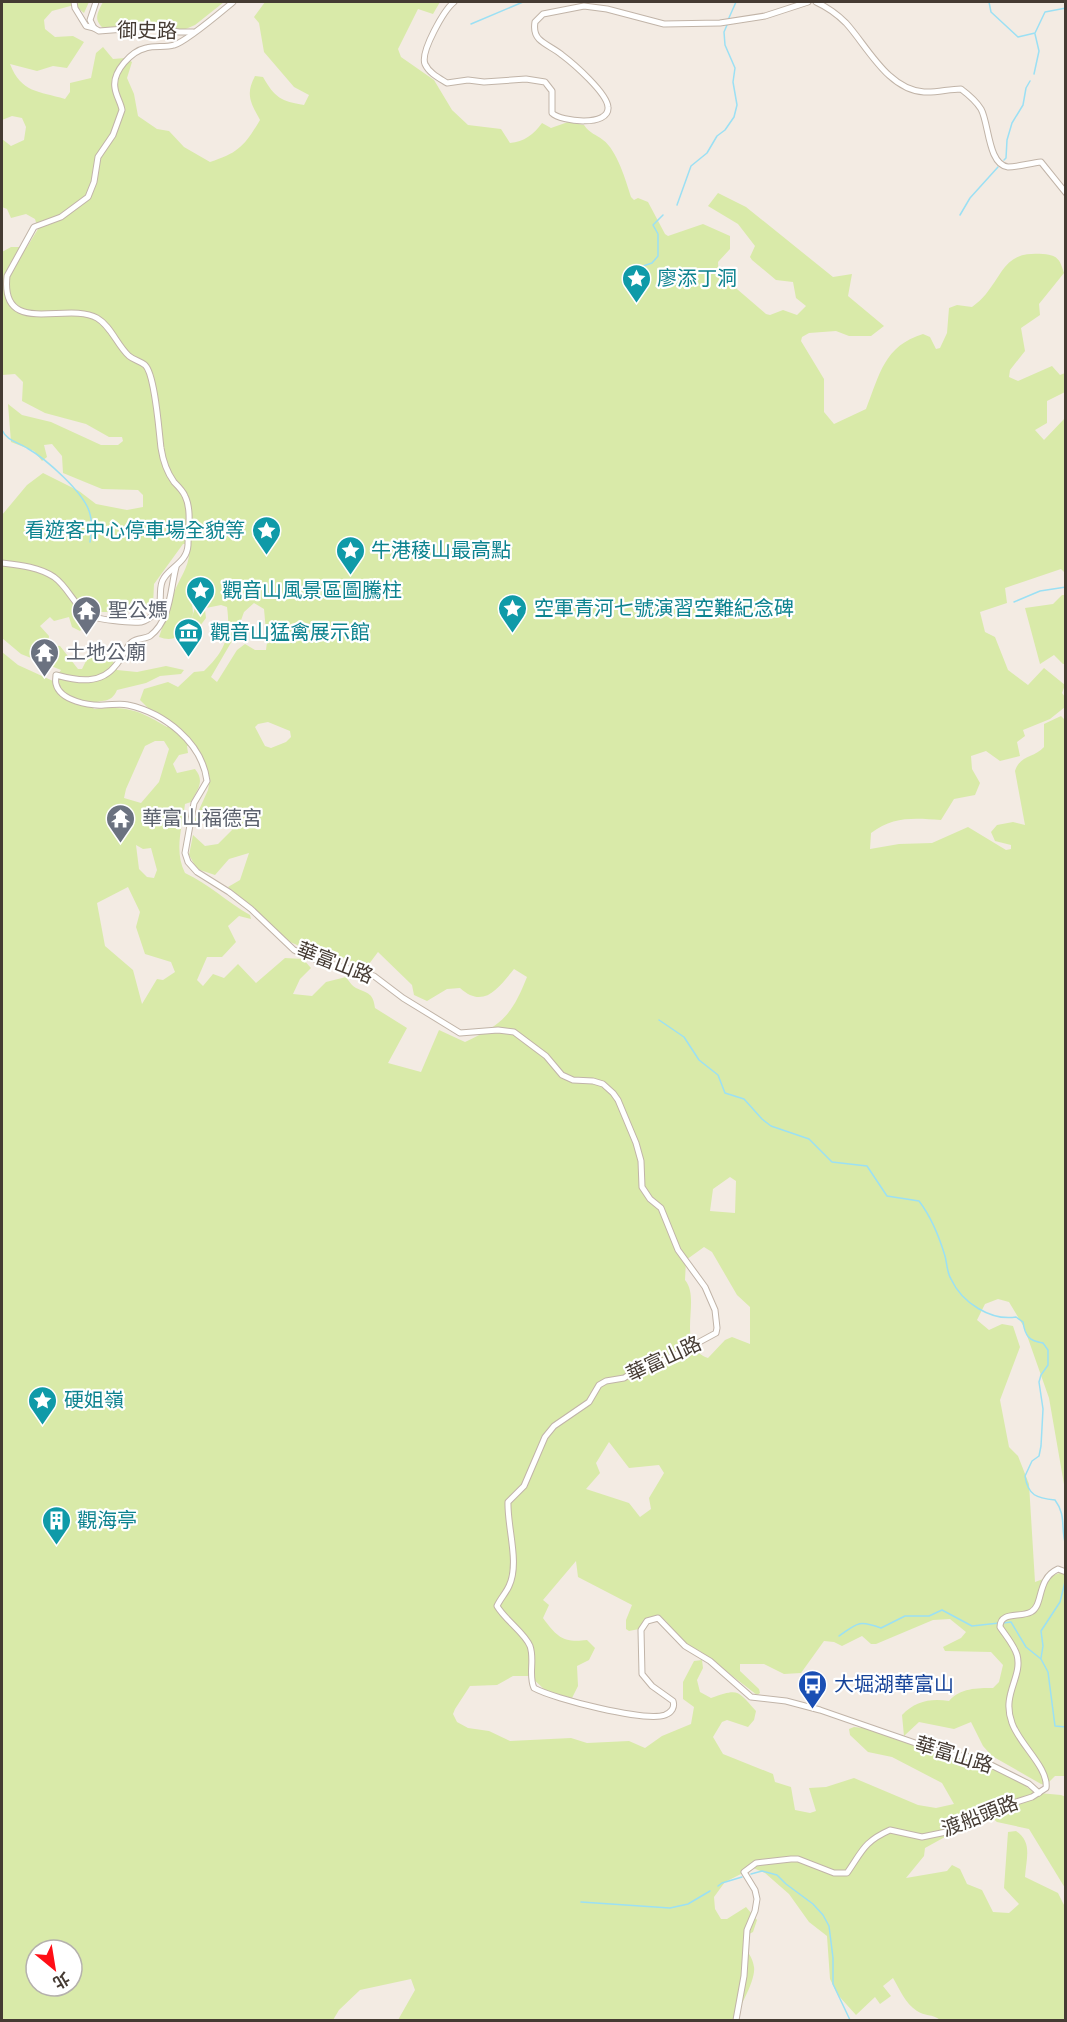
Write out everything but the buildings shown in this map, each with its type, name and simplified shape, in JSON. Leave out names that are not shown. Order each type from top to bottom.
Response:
[{"type":"street","points":[[74,2],[86,26],[94,28]]},
{"type":"street","name":"御史路","points":[[96,2],[90,20],[94,28],[99,31],[150,27],[172,32],[193,32]]},
{"type":"street","points":[[2,563],[38,570],[54,578],[89,616],[141,622],[159,608],[164,578],[183,560],[188,549],[188,507],[185,495],[163,463],[154,386],[146,366],[129,356],[99,319],[90,315],[40,315],[17,309],[8,297],[6,276],[34,227],[68,213],[81,204],[91,191],[98,157],[113,135],[122,110],[115,89],[115,81],[121,67],[130,56],[143,48],[174,45],[185,40],[233,2]]},
{"type":"street","points":[[454,2],[438,23],[424,60],[431,72],[447,83],[468,80],[484,82],[526,79],[545,82],[552,91],[552,113],[557,118],[588,121],[607,113],[609,109],[605,97],[576,67],[538,39],[534,32],[535,22],[543,14],[584,6],[607,9],[664,24],[725,22],[765,16],[808,2]]},
{"type":"street","points":[[816,2],[836,13],[848,24],[876,63],[907,88],[924,92],[961,89],[981,109],[993,153],[1000,164],[1007,167],[1041,162],[1065,193]]},
{"type":"street","name":"華富山路","points":[[176,567],[169,605],[162,621],[148,637],[132,643],[109,674],[97,679],[86,681],[56,675],[56,684],[60,692],[70,698],[95,705],[129,705],[149,713],[183,733],[190,742],[207,781],[194,803],[185,853],[188,862],[197,872],[229,892],[258,915],[294,950],[313,959],[374,976],[403,998],[460,1033],[498,1030],[514,1032],[546,1056],[562,1076],[573,1080],[603,1084],[613,1093],[636,1143],[641,1161],[642,1187],[645,1193],[661,1208],[678,1250],[705,1287],[715,1310],[717,1328],[716,1334],[711,1338],[682,1350],[666,1360],[644,1365],[624,1378],[606,1381],[599,1385],[589,1402],[554,1426],[545,1437],[524,1486],[508,1502],[508,1523],[512,1541],[512,1575],[510,1586],[497,1606],[530,1644],[531,1682],[534,1688],[554,1697],[581,1704],[620,1712],[664,1715],[672,1710],[673,1701],[652,1686],[642,1674],[641,1630],[646,1621],[658,1618],[685,1646],[710,1661],[751,1697],[786,1701],[820,1710],[937,1750],[977,1758],[1029,1784],[1039,1793]]},
{"type":"street","name":"渡船頭路","points":[[736,2020],[744,1976],[747,1929],[755,1911],[757,1899],[755,1890],[744,1872],[756,1863],[798,1859],[822,1869],[843,1874],[868,1843],[890,1830],[898,1830],[913,1837],[951,1831],[978,1814],[1039,1793],[1046,1788],[1047,1781],[1044,1771],[1018,1739],[1009,1714],[1008,1702],[1018,1665],[1017,1655],[1000,1625],[1002,1619],[1007,1616],[1030,1613],[1035,1609],[1041,1588],[1050,1573],[1058,1569],[1065,1572]]},
{"type":"green space","points":[[2,2],[89,2],[84,13],[74,5],[52,11],[44,20],[45,29],[55,37],[73,36],[84,42],[67,68],[53,66],[37,71],[10,64],[14,74],[25,86],[65,99],[70,92],[70,83],[91,78],[96,53],[103,47],[113,59],[125,58],[132,62],[127,78],[134,94],[138,116],[157,129],[169,131],[184,147],[210,162],[240,147],[260,120],[250,99],[250,88],[255,76],[263,77],[275,94],[290,102],[304,105],[309,95],[294,87],[264,52],[259,23],[254,17],[265,2],[440,2],[433,14],[418,9],[398,49],[401,57],[434,80],[452,110],[468,125],[501,129],[510,143],[528,137],[542,123],[551,128],[568,122],[584,125],[613,151],[631,197],[634,200],[638,198],[648,202],[665,234],[668,236],[703,224],[730,236],[730,249],[718,262],[719,278],[730,283],[766,314],[770,315],[783,310],[797,315],[806,306],[796,298],[793,282],[776,280],[752,260],[750,257],[755,246],[738,224],[708,206],[718,193],[746,207],[833,277],[852,274],[848,296],[884,326],[871,336],[849,336],[836,331],[809,333],[802,337],[801,341],[824,379],[824,412],[834,424],[866,409],[885,363],[900,346],[923,334],[930,337],[936,349],[940,348],[947,333],[949,308],[957,305],[972,307],[1014,259],[1031,254],[1043,254],[1052,255],[1059,261],[1064,273],[1039,304],[1040,315],[1021,328],[1025,351],[1010,370],[1009,377],[1018,381],[1052,366],[1060,375],[1065,373],[1065,392],[1047,401],[1047,423],[1035,430],[1044,440],[1065,418],[1065,573],[1061,569],[1005,588],[1007,603],[980,612],[985,632],[995,637],[1008,670],[1028,685],[1044,668],[1065,685],[1062,693],[1065,697],[1065,707],[1050,719],[1023,730],[1025,736],[1017,742],[1020,756],[1000,761],[986,751],[971,756],[972,769],[980,783],[975,795],[954,799],[941,820],[905,819],[879,827],[871,833],[870,849],[899,844],[932,843],[968,827],[1006,850],[1011,849],[1011,845],[995,841],[991,832],[997,825],[1013,822],[1025,825],[1015,771],[1017,766],[1044,747],[1044,724],[1061,716],[1065,720],[1065,1490],[1049,1398],[1024,1327],[1009,1302],[998,1299],[985,1304],[977,1320],[989,1330],[1002,1324],[1013,1326],[1020,1347],[1000,1400],[1009,1447],[1018,1456],[1029,1484],[1035,1582],[1065,1571],[1065,1776],[1055,1776],[1046,1785],[1041,1784],[992,1756],[983,1746],[971,1722],[954,1729],[919,1722],[904,1736],[902,1715],[912,1706],[930,1700],[949,1701],[958,1693],[993,1688],[999,1682],[1003,1665],[991,1652],[945,1651],[943,1647],[961,1638],[966,1632],[950,1619],[933,1620],[876,1644],[871,1644],[862,1636],[842,1646],[824,1641],[801,1673],[784,1674],[764,1664],[740,1664],[740,1671],[759,1689],[760,1693],[757,1695],[700,1651],[681,1643],[666,1621],[658,1616],[650,1617],[639,1629],[629,1631],[626,1629],[626,1620],[632,1605],[578,1577],[576,1561],[543,1600],[549,1605],[543,1618],[552,1630],[566,1639],[587,1640],[595,1648],[589,1660],[577,1666],[578,1686],[572,1698],[546,1691],[530,1676],[513,1676],[497,1685],[470,1686],[453,1714],[457,1722],[468,1728],[489,1731],[510,1741],[571,1738],[587,1743],[629,1741],[645,1748],[662,1736],[691,1724],[694,1707],[683,1699],[683,1682],[694,1661],[702,1660],[703,1668],[697,1680],[700,1692],[711,1698],[727,1693],[737,1693],[756,1711],[754,1720],[748,1727],[727,1720],[722,1722],[713,1737],[723,1754],[773,1774],[775,1782],[791,1787],[795,1810],[810,1813],[816,1811],[809,1788],[826,1787],[854,1778],[918,1805],[936,1808],[954,1804],[942,1783],[892,1757],[868,1752],[850,1735],[849,1729],[854,1727],[872,1729],[894,1739],[972,1758],[1016,1776],[1028,1788],[1039,1793],[1066,1797],[1065,1888],[1029,1829],[997,1822],[984,1811],[972,1822],[925,1848],[924,1856],[906,1878],[947,1871],[952,1865],[960,1869],[967,1884],[982,1890],[993,1912],[1009,1913],[1019,1904],[1004,1888],[1008,1832],[1016,1831],[1021,1835],[1027,1846],[1025,1877],[1058,1893],[1065,1907],[1065,2020],[940,2020],[913,2008],[893,1978],[883,1986],[891,1996],[880,2004],[875,1997],[856,2015],[838,1995],[830,1979],[827,1936],[809,1922],[789,1894],[765,1873],[753,1868],[725,1882],[714,1897],[715,1909],[721,1919],[727,1919],[746,1907],[757,1920],[753,1932],[747,1935],[746,1941],[754,1973],[743,2002],[732,2020],[398,2020],[415,1990],[411,1979],[360,1990],[339,2010],[333,2020],[2,2020],[2,652],[18,665],[53,681],[61,670],[21,654],[2,638],[2,515],[27,485],[43,473],[79,491],[96,504],[127,510],[143,507],[143,495],[138,490],[102,489],[63,473],[62,456],[52,444],[44,445],[47,457],[42,461],[34,451],[11,442],[8,404],[22,415],[51,422],[101,445],[118,445],[123,441],[122,437],[109,437],[86,424],[45,413],[22,401],[23,382],[15,374],[2,375],[2,252],[11,247],[27,247],[38,229],[35,219],[26,214],[11,218],[7,209],[2,207],[2,139],[11,146],[24,140],[26,127],[22,118],[12,116],[2,120]],"holes":[[[183,544],[188,544],[189,557],[159,637],[176,638],[189,626],[188,629],[194,634],[206,618],[205,610],[197,602],[190,623],[193,613],[192,603],[198,598],[206,608],[221,605],[227,607],[228,617],[227,635],[222,650],[204,671],[194,672],[178,687],[168,682],[144,689],[140,700],[148,708],[172,722],[167,727],[132,710],[94,709],[90,704],[109,699],[117,690],[146,683],[160,676],[181,674],[184,670],[166,666],[137,672],[117,670],[110,655],[102,659],[88,657],[82,669],[78,669],[60,646],[48,645],[49,636],[40,626],[50,617],[54,621],[69,617],[72,627],[80,631],[97,612],[145,612],[153,606],[154,584]],[[254,603],[264,609],[266,650],[255,650],[245,644],[237,650],[217,682],[211,677],[236,634],[244,612]],[[268,722],[290,731],[291,737],[286,742],[271,748],[265,746],[255,727]],[[155,741],[164,741],[169,749],[159,782],[141,803],[124,798],[145,746]],[[193,745],[210,778],[208,790],[194,821],[203,823],[214,812],[228,820],[232,830],[218,844],[205,846],[193,835],[189,855],[197,869],[215,875],[229,859],[249,853],[240,880],[228,887],[290,942],[316,953],[345,958],[366,968],[378,952],[412,985],[414,995],[427,1001],[447,989],[460,988],[476,997],[484,996],[497,989],[514,969],[527,977],[511,1010],[497,1024],[465,1042],[439,1030],[421,1072],[388,1063],[407,1028],[375,1008],[372,997],[355,987],[346,977],[326,982],[312,996],[293,994],[300,979],[311,968],[303,959],[285,958],[256,983],[238,964],[224,978],[213,974],[203,986],[197,980],[207,957],[222,957],[236,942],[228,926],[239,916],[251,919],[250,915],[185,873],[179,848],[185,804],[191,802],[198,789],[200,777],[195,769],[177,773],[173,764],[179,755],[188,753],[187,746]],[[136,845],[143,849],[151,848],[157,870],[154,878],[147,877],[139,869]],[[128,887],[140,912],[136,927],[145,954],[171,962],[175,972],[163,980],[157,979],[142,1004],[133,970],[105,946],[97,903]],[[730,1177],[736,1181],[735,1213],[710,1211],[713,1189]],[[704,1247],[712,1252],[737,1295],[750,1307],[750,1344],[732,1337],[725,1340],[708,1358],[698,1352],[692,1343],[690,1333],[691,1299],[685,1280],[686,1260]],[[609,1442],[629,1468],[659,1465],[664,1473],[649,1498],[651,1509],[640,1517],[629,1503],[586,1489],[600,1473],[596,1463]]]},
{"type":"green space","points":[[103,2],[224,2],[195,25],[181,31],[150,24],[103,28],[97,18]]},
{"type":"green space","points":[[1065,595],[1065,664],[1054,655],[1040,664],[1025,608],[1053,604]]},
{"type":"waterway","points":[[471,24],[523,2]]},
{"type":"waterway","points":[[728,20],[736,2]]},
{"type":"waterway","points":[[989,2],[991,12],[1018,37],[1035,33],[1045,12],[1066,8]]},
{"type":"waterway","points":[[677,205],[691,166],[707,153],[717,136],[725,130],[734,117],[737,105],[733,82],[735,68],[725,45],[724,32],[727,25]]},
{"type":"waterway","points":[[1034,74],[1039,51],[1035,34]]},
{"type":"waterway","points":[[1004,160],[1012,123],[1023,105],[1026,88],[1030,81]]},
{"type":"waterway","points":[[960,215],[970,198],[998,167]]},
{"type":"waterway","points":[[631,278],[637,268],[652,263],[658,256],[658,234],[653,225],[663,215]]},
{"type":"waterway","points":[[2,430],[10,439],[35,453],[54,468],[81,496],[91,517],[90,542]]},
{"type":"waterway","points":[[1014,602],[1040,591],[1066,587]]},
{"type":"waterway","points":[[659,1020],[684,1037],[699,1060],[718,1075],[725,1093],[744,1099],[771,1126],[809,1139],[832,1162],[867,1166],[887,1196],[919,1201],[938,1234],[950,1277],[962,1296],[987,1313],[1006,1318],[1016,1317],[1023,1322],[1028,1337],[1043,1343],[1048,1350],[1048,1365],[1039,1382],[1043,1409],[1041,1446],[1039,1456],[1032,1461],[1025,1476],[1028,1488],[1034,1495],[1055,1500],[1059,1506],[1066,1546]]},
{"type":"waterway","points":[[1041,1658],[1043,1646],[1041,1631],[1060,1602],[1066,1578]]},
{"type":"waterway","points":[[839,1636],[859,1624],[881,1628],[905,1616],[929,1616],[942,1610],[972,1626],[999,1623]]},
{"type":"waterway","points":[[1003,1623],[1011,1622],[1026,1647],[1041,1659],[1048,1672],[1055,1726],[1066,1727]]},
{"type":"waterway","points":[[751,1874],[762,1871],[777,1875],[823,1915],[829,1926],[833,1984],[850,2020]]},
{"type":"waterway","points":[[718,1886],[742,1877]]},
{"type":"waterway","points":[[581,1902],[670,1908],[688,1904],[710,1891]]},
{"type":"place","name":"廖添丁洞","points":[[636,304]]},
{"type":"place","name":"看遊客中心停車場全貌等","points":[[266,556]]},
{"type":"place","name":"牛港稜山最高點","points":[[350,576]]},
{"type":"place","name":"觀音山風景區圖騰柱","points":[[201,616]]},
{"type":"place","name":"空軍青河七號演習空難紀念碑","points":[[513,634]]},
{"type":"place","name":"聖公媽","points":[[87,636]]},
{"type":"place","name":"觀音山猛禽展示館","points":[[189,658]]},
{"type":"place","name":"土地公廟","points":[[45,678]]},
{"type":"place","name":"華富山福德宮","points":[[121,844]]},
{"type":"place","name":"硬姐嶺","points":[[43,1426]]},
{"type":"place","name":"觀海亭","points":[[56,1546]]},
{"type":"place","name":"大堀湖華富山","points":[[813,1710]]}]
